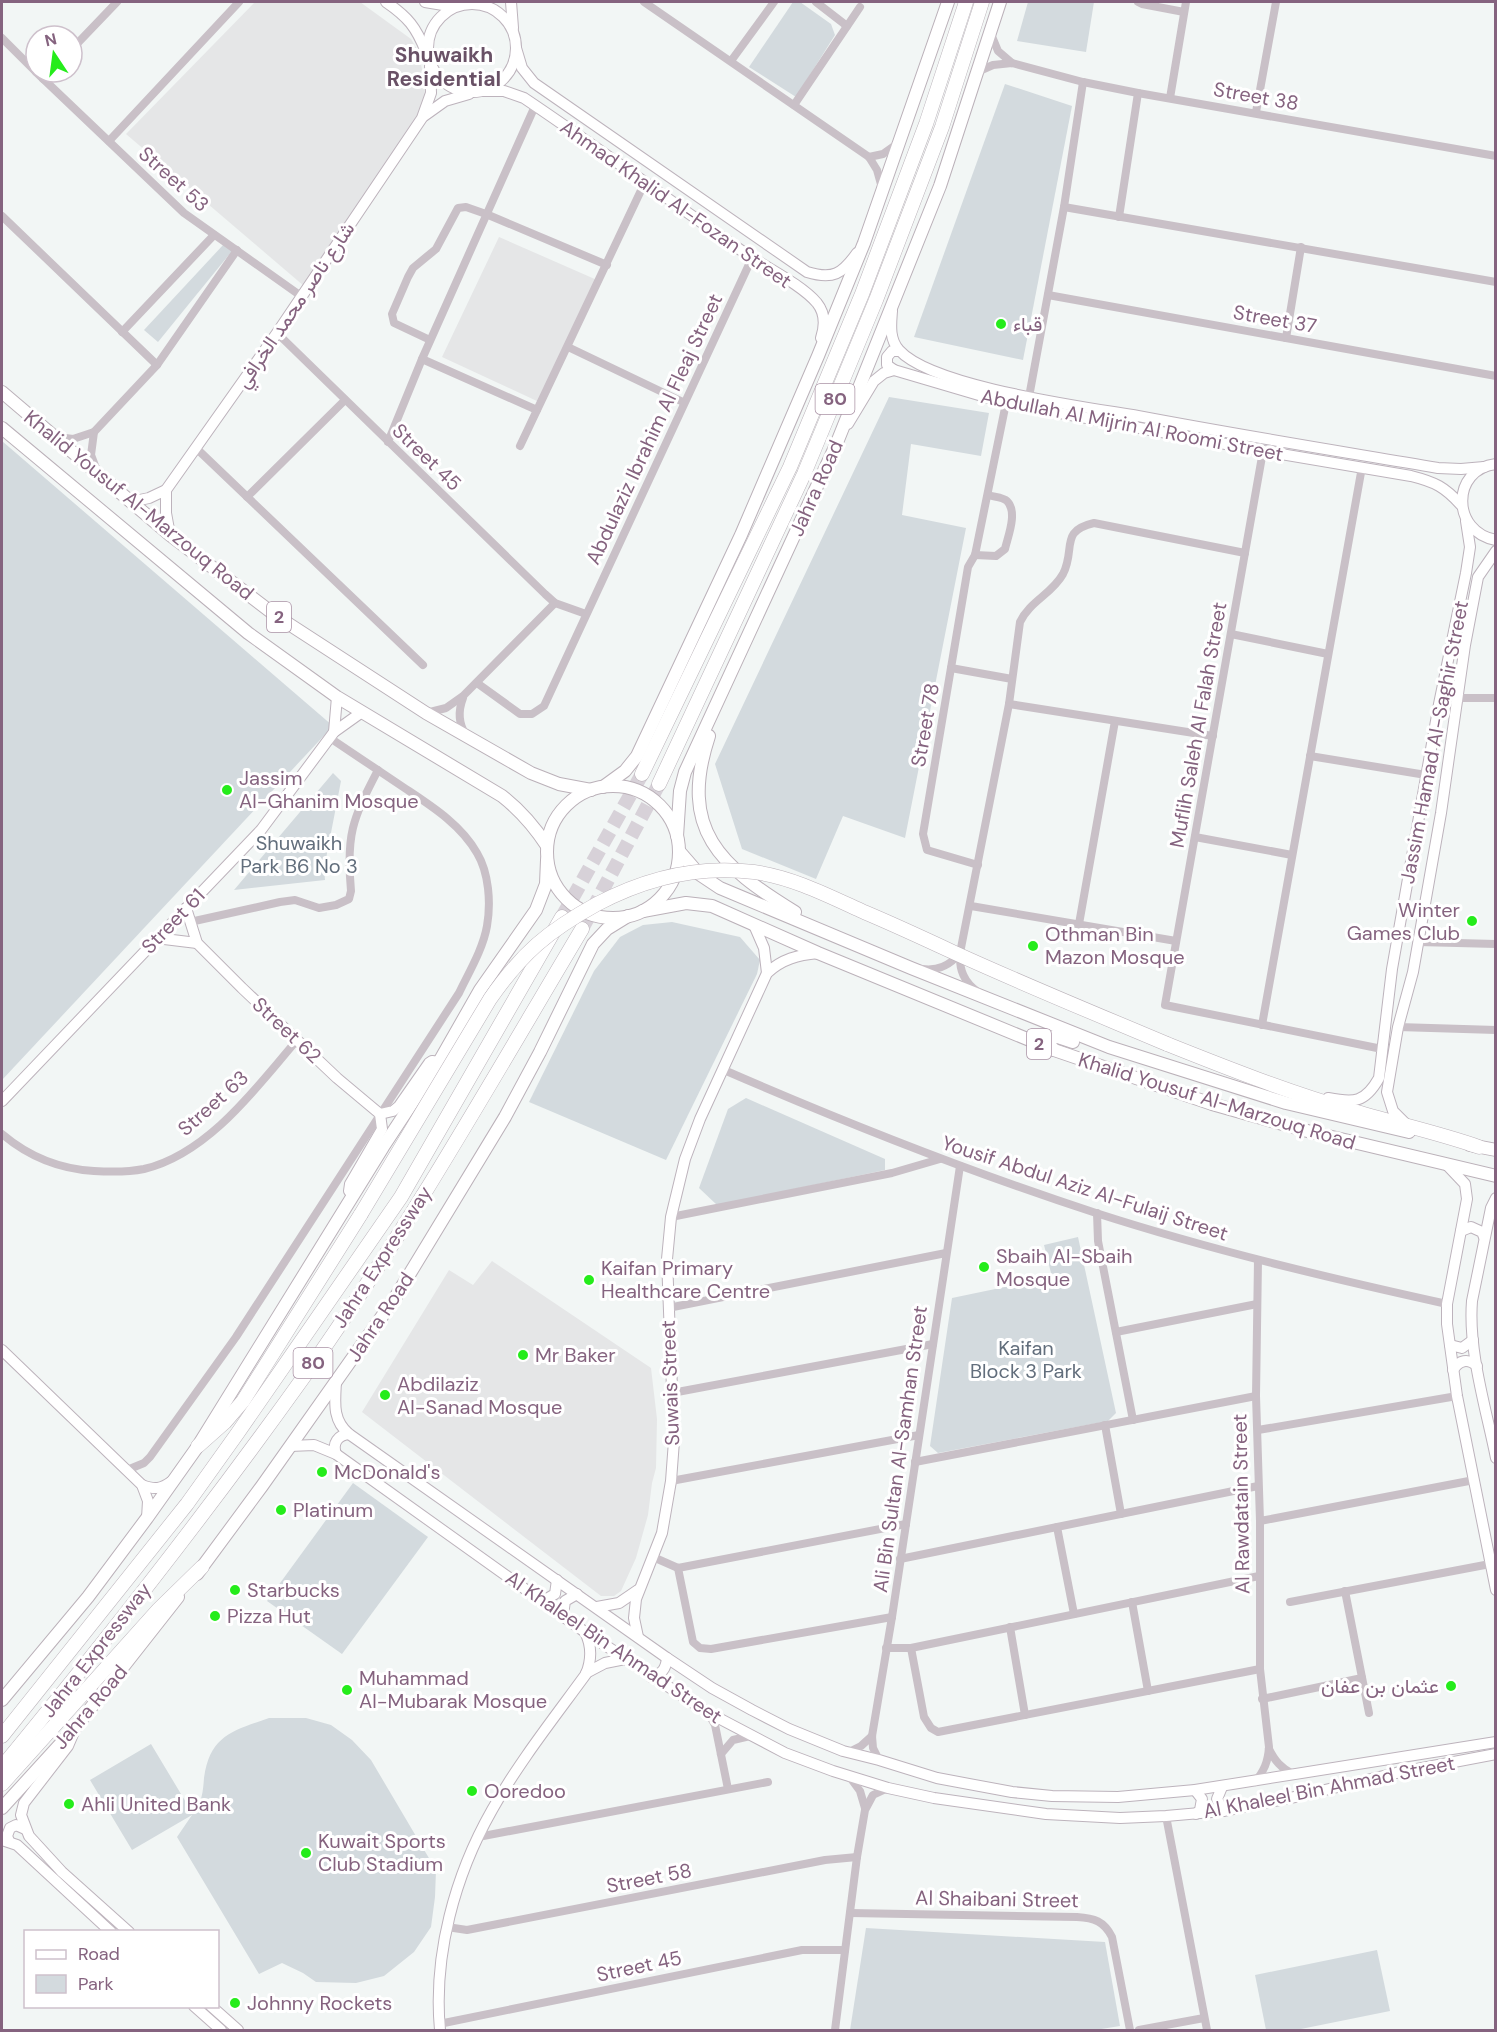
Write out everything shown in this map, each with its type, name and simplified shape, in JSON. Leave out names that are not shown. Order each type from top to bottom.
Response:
[{"type":"highway","name":"Jahra Road","points":[[642,774],[790,467],[862,294],[926,124],[966,2]]},
{"type":"highway","name":"Jahra Road","points":[[659,784],[804,474],[876,300],[942,127],[982,2]]},
{"type":"highway","points":[[198,1446],[225,1422],[243,1401],[361,1214],[490,999],[506,977],[528,951],[563,924],[621,891],[652,879],[706,871],[736,871],[755,872],[795,882],[1025,985],[1167,1044],[1290,1091],[1479,1147]]},
{"type":"highway","name":"Jahra Expressway","points":[[2,1736],[187,1504],[401,1197],[562,917]]},
{"type":"highway","name":"Jahra Expressway","points":[[2,1767],[67,1688],[304,1377],[416,1207],[582,929]]},
{"type":"highway","points":[[2,1784],[159,1609],[202,1567]]},
{"type":"main road","points":[[2,1700],[88,1597],[198,1446],[403,1115],[439,1062],[480,990],[536,910],[546,884],[547,846],[556,818],[577,797],[625,771],[637,756],[741,535],[818,356],[864,243],[948,2]]},
{"type":"main road","name":"Jahra Road","points":[[677,836],[680,791],[685,772],[836,445],[892,309],[940,186],[1000,2]]},
{"type":"main road","name":"Khalid Yousuf Al-Marzouq Road","points":[[2,392],[170,535],[275,615],[426,713],[531,773],[559,784],[597,788]]},
{"type":"main road","name":"Khalid Yousuf Al-Marzouq Road","points":[[2,428],[248,633],[337,697],[511,803],[531,822],[547,846]]},
{"type":"main road","points":[[726,685],[700,768],[699,798],[706,829],[725,861],[744,879],[829,933]]},
{"type":"main road","points":[[547,860],[552,878],[562,894],[575,906],[592,914],[610,918],[628,916],[642,911],[655,903],[669,886],[678,866],[679,851],[677,836],[665,811],[644,794],[630,789],[597,788]]},
{"type":"main road","name":"Khalid Yousuf Al-Marzouq Road","points":[[679,851],[699,874],[715,885],[910,968],[1109,1047],[1286,1103],[1364,1123],[1496,1150]]},
{"type":"main road","name":"Khalid Yousuf Al-Marzouq Road","points":[[642,911],[679,904],[700,904],[718,909],[818,953],[1054,1050],[1212,1104],[1321,1135],[1496,1176]]},
{"type":"main road","name":"Jahra Road","points":[[2,1808],[75,1728],[202,1567],[336,1382],[394,1298],[499,1126],[540,1052],[593,944],[607,929],[628,916]]},
{"type":"main road","points":[[1054,1050],[1050,1046],[1050,1041],[1055,1036],[1122,1059],[1178,1070]]},
{"type":"street","points":[[84,36],[117,2]]},
{"type":"street","points":[[109,141],[239,2]]},
{"type":"street","points":[[386,2],[402,12],[414,25],[438,77],[448,86],[460,91],[478,92],[495,86],[512,69],[516,48],[511,2]]},
{"type":"street","points":[[425,2],[443,5],[483,3],[506,18],[513,31]]},
{"type":"street","points":[[644,2],[869,157],[880,176],[882,190]]},
{"type":"street","points":[[731,61],[774,2]]},
{"type":"street","points":[[816,2],[847,26]]},
{"type":"street","points":[[1138,2],[1184,12]]},
{"type":"street","points":[[1170,98],[1186,2]]},
{"type":"street","points":[[1256,112],[1276,2]]},
{"type":"street","points":[[429,61],[427,46],[431,29],[442,15],[467,3]]},
{"type":"street","points":[[794,105],[860,7]]},
{"type":"street","points":[[991,33],[998,51],[1012,63]]},
{"type":"street","name":"Street 53","points":[[2,38],[24,60]]},
{"type":"street","name":"Ahmad Khalid Al-Fozan Street","points":[[516,48],[522,68],[534,83],[807,272],[834,275],[847,266],[864,243]]},
{"type":"street","name":"شارع ناصر محمد الخرافي","points":[[166,490],[277,333],[422,118],[431,93],[429,61]]},
{"type":"street","name":"Street 38","points":[[976,73],[993,65],[1012,63],[1083,82],[1138,93],[1496,156]]},
{"type":"street","points":[[1029,397],[1064,207],[1083,82]]},
{"type":"street","name":"Street 53","points":[[48,84],[184,213],[302,296]]},
{"type":"street","name":"Ahmad Khalid Al-Fozan Street","points":[[478,92],[494,90],[515,93],[797,287],[817,303],[822,312],[824,331],[818,356]]},
{"type":"street","name":"شارع ناصر محمد الخرافي","points":[[422,118],[445,101],[478,92]]},
{"type":"street","points":[[1119,217],[1138,93]]},
{"type":"street","points":[[388,442],[430,340],[535,106]]},
{"type":"street","points":[[603,152],[601,143],[604,139],[614,138]]},
{"type":"street","points":[[869,157],[890,151],[900,141]]},
{"type":"street","points":[[520,446],[645,182]]},
{"type":"street","points":[[430,340],[393,321],[392,314],[413,268],[436,249],[458,208],[466,207],[486,214],[607,265]]},
{"type":"street","points":[[1064,207],[1496,282]]},
{"type":"street","points":[[2,216],[157,364]]},
{"type":"street","points":[[122,332],[214,235]]},
{"type":"street","points":[[1286,338],[1300,247]]},
{"type":"street","points":[[52,435],[73,439],[94,432],[157,364],[237,250]]},
{"type":"street","name":"Abdulaziz Ibrahim Al Fleaj Street","points":[[477,683],[525,716],[537,712],[548,699],[683,402],[752,258]]},
{"type":"street","points":[[797,287],[806,287],[810,284],[811,280],[807,272]]},
{"type":"street","name":"Street 37","points":[[1048,295],[1496,376]]},
{"type":"street","points":[[892,309],[892,337],[899,351],[891,351],[886,357],[887,365],[894,370]]},
{"type":"street","name":"Street 45","points":[[277,333],[555,603]]},
{"type":"street","points":[[568,347],[683,402]]},
{"type":"street","name":"Abdullah Al Mijrin Al Roomi Street","points":[[899,351],[945,375],[1029,397],[1438,468],[1461,469],[1491,464]]},
{"type":"street","points":[[422,359],[537,410]]},
{"type":"street","points":[[836,445],[874,381],[884,373],[894,370]]},
{"type":"street","name":"Abdullah Al Mijrin Al Roomi Street","points":[[894,370],[1006,404],[1435,482],[1461,505]]},
{"type":"street","points":[[247,497],[345,400]]},
{"type":"street","name":"Street 78","points":[[978,865],[927,850],[923,834],[968,567],[975,555],[1006,404]]},
{"type":"street","points":[[94,432],[92,455],[100,476]]},
{"type":"street","points":[[196,448],[423,665]]},
{"type":"street","name":"Muflih Saleh Al Falah Street","points":[[1262,1025],[1165,1005],[1263,451]]},
{"type":"street","points":[[1461,505],[1462,494],[1474,473],[1491,464]]},
{"type":"street","points":[[1362,467],[1262,1025],[1382,1049]]},
{"type":"street","points":[[130,502],[149,498],[166,490],[166,513],[170,535]]},
{"type":"street","points":[[975,555],[996,556],[1005,549],[1012,515],[1011,508],[1004,499],[988,495]]},
{"type":"street","name":"Jassim Hamad Al-Saghir Street","points":[[1290,1091],[1353,1101],[1364,1097],[1378,1078],[1392,969],[1431,744],[1470,547],[1461,505]]},
{"type":"street","points":[[1466,521],[1482,536],[1496,540]]},
{"type":"street","points":[[988,1000],[966,980],[960,966],[960,953],[1009,704],[1020,622],[1029,606],[1054,587],[1065,571],[1073,534],[1079,527],[1094,523],[1245,554]]},
{"type":"street","name":"Jassim Hamad Al-Saghir Street","points":[[1408,1126],[1393,1111],[1387,1092],[1398,1027],[1413,972],[1478,577],[1496,551]]},
{"type":"street","points":[[426,713],[446,708],[463,696],[555,603],[586,614]]},
{"type":"street","points":[[1231,634],[1328,654]]},
{"type":"street","points":[[951,668],[1012,678]]},
{"type":"street","points":[[463,696],[459,718],[468,738]]},
{"type":"street","points":[[127,1470],[144,1463],[150,1457],[236,1337],[459,993],[482,944],[487,927],[489,905],[486,880],[478,855],[460,829],[439,811],[378,770],[332,735],[337,697]]},
{"type":"street","points":[[1458,698],[1496,698]]},
{"type":"street","points":[[1009,704],[1213,736]]},
{"type":"street","name":"Street 61","points":[[2,1101],[271,818],[332,735],[362,712]]},
{"type":"street","points":[[1079,924],[1115,721]]},
{"type":"street","points":[[1431,744],[1435,739],[1443,736],[1450,741],[1451,747]]},
{"type":"street","points":[[1310,756],[1426,775]]},
{"type":"street","points":[[190,922],[280,902],[295,900],[319,908],[336,905],[349,899],[351,834],[358,808],[378,770]]},
{"type":"street","points":[[1194,837],[1292,855]]},
{"type":"street","points":[[970,906],[1176,940]]},
{"type":"street","name":"Street 62","points":[[186,908],[197,943],[337,1078],[380,1114]]},
{"type":"street","points":[[754,925],[764,948],[767,973]]},
{"type":"street","points":[[156,938],[197,943]]},
{"type":"street","points":[[1418,942],[1496,944]]},
{"type":"street","points":[[767,973],[783,960],[818,953]]},
{"type":"street","points":[[910,968],[930,970],[941,968],[960,953]]},
{"type":"street","points":[[1392,969],[1393,976],[1399,982],[1408,979],[1413,972]]},
{"type":"street","name":"Suwais Street","points":[[638,1637],[634,1618],[638,1590],[662,1533],[672,1481],[674,1441],[667,1259],[671,1217],[685,1159],[700,1119],[767,973]]},
{"type":"street","points":[[1398,1027],[1496,1030]]},
{"type":"street","name":"Street 63","points":[[2,1134],[17,1147],[66,1168],[106,1172],[145,1168],[173,1157],[206,1136],[236,1110],[297,1040]]},
{"type":"street","points":[[380,1114],[396,1109],[429,1063],[439,1062]]},
{"type":"street","name":"Yousif Abdul Aziz Al-Fulaij Street","points":[[724,1070],[830,1116],[940,1159],[1097,1213],[1257,1260],[1447,1304]]},
{"type":"street","points":[[353,1196],[349,1191],[350,1184],[382,1129],[380,1114]]},
{"type":"street","points":[[671,1217],[892,1173],[940,1159]]},
{"type":"street","points":[[1447,1165],[1461,1177],[1467,1190],[1447,1304],[1450,1345],[1457,1396],[1496,1590]]},
{"type":"street","name":"Ali Bin Sultan Al-Samhan Street","points":[[872,1736],[960,1166]]},
{"type":"street","points":[[1496,1198],[1491,1208],[1470,1315],[1477,1366],[1492,1422],[1496,1458]]},
{"type":"street","points":[[1097,1213],[1098,1241],[1133,1420]]},
{"type":"street","points":[[1461,1231],[1472,1227],[1482,1232],[1485,1237]]},
{"type":"street","points":[[668,1308],[946,1253]]},
{"type":"street","name":"Al Rawdatain Street","points":[[1255,1782],[1263,1772],[1268,1760],[1269,1747],[1260,1670],[1260,1521],[1256,1396],[1257,1260]]},
{"type":"street","points":[[1116,1332],[1257,1304]]},
{"type":"street","points":[[1450,1345],[1462,1348],[1473,1340]]},
{"type":"street","points":[[672,1393],[933,1344]]},
{"type":"street","points":[[2,1350],[142,1485],[148,1501],[147,1518]]},
{"type":"street","points":[[1453,1370],[1459,1362],[1464,1360],[1469,1360],[1477,1366]]},
{"type":"street","name":"Al Khaleel Bin Ahmad Street","points":[[336,1382],[336,1413],[341,1425],[349,1434],[712,1688],[789,1729],[845,1751],[937,1778],[1012,1792],[1104,1797],[1222,1787],[1496,1742]]},
{"type":"street","points":[[915,1462],[1256,1396]]},
{"type":"street","points":[[1257,1430],[1457,1396]]},
{"type":"street","points":[[1105,1425],[1121,1514]]},
{"type":"street","points":[[336,1454],[334,1450],[337,1440],[349,1434]]},
{"type":"street","points":[[672,1481],[919,1435]]},
{"type":"street","name":"Al Khaleel Bin Ahmad Street","points":[[290,1446],[314,1445],[336,1454],[585,1632],[707,1712],[750,1736],[786,1752],[833,1771],[891,1788],[934,1798],[1006,1809],[1104,1817],[1166,1816],[1223,1811],[1344,1787],[1396,1773],[1496,1754]]},
{"type":"street","points":[[142,1485],[156,1489],[162,1488],[175,1479]]},
{"type":"street","points":[[1260,1521],[1474,1480]]},
{"type":"street","points":[[900,1559],[1258,1486]]},
{"type":"street","points":[[653,1557],[678,1568],[906,1524]]},
{"type":"street","points":[[1058,1527],[1074,1614]]},
{"type":"street","points":[[1290,1602],[1490,1563]]},
{"type":"street","points":[[678,1568],[693,1642],[700,1648],[711,1649],[892,1617]]},
{"type":"street","points":[[886,1648],[911,1648],[1259,1576]]},
{"type":"street","points":[[543,1601],[555,1594],[557,1580]]},
{"type":"street","points":[[597,1608],[620,1603],[638,1590]]},
{"type":"street","points":[[1346,1591],[1369,1713]]},
{"type":"street","points":[[562,1615],[565,1601],[577,1594]]},
{"type":"street","points":[[1132,1602],[1148,1691]]},
{"type":"street","points":[[1010,1627],[1025,1714]]},
{"type":"street","points":[[440,2027],[442,1956],[447,1927],[460,1882],[478,1837],[499,1799],[586,1674],[591,1657],[589,1640],[585,1632]]},
{"type":"street","points":[[911,1648],[924,1717],[931,1728],[938,1732],[1260,1670]]},
{"type":"street","points":[[651,1677],[663,1671],[667,1665],[667,1658]]},
{"type":"street","points":[[586,1674],[605,1663],[625,1659]]},
{"type":"street","points":[[1262,1699],[1362,1678]]},
{"type":"street","points":[[707,1712],[715,1725],[728,1790]]},
{"type":"street","points":[[75,1728],[68,1746],[24,1803],[21,1815],[29,1836],[62,1872],[127,1930]]},
{"type":"street","points":[[721,1754],[733,1740],[750,1736]]},
{"type":"street","points":[[833,1771],[833,1758],[861,1746],[872,1736]]},
{"type":"street","points":[[872,1736],[873,1748],[879,1760]]},
{"type":"street","name":"Al Rawdatain Street","points":[[1269,1747],[1274,1759],[1283,1769],[1294,1774]]},
{"type":"street","points":[[1340,1767],[1347,1778],[1344,1787]]},
{"type":"street","points":[[835,2031],[865,1809],[873,1795],[902,1783],[903,1769]]},
{"type":"street","points":[[849,1776],[860,1791],[865,1809]]},
{"type":"street","points":[[478,1837],[768,1782]]},
{"type":"street","points":[[1222,1787],[1217,1799],[1223,1811]]},
{"type":"street","points":[[1195,1790],[1202,1804],[1196,1814]]},
{"type":"street","points":[[1104,1797],[1097,1807],[1100,1815],[1104,1817]]},
{"type":"street","points":[[1166,1816],[1207,2031]]},
{"type":"street","points":[[25,1829],[16,1825],[10,1828],[5,1841],[17,1845],[109,1930]]},
{"type":"street","name":"Street 58","points":[[447,1927],[467,1930],[825,1860],[857,1857]]},
{"type":"street","name":"Al Shaibani Street","points":[[850,1913],[1077,1917],[1100,1921],[1112,1937],[1130,2031]]},
{"type":"street","name":"Street 45","points":[[440,2027],[802,1950],[845,1950]]},
{"type":"street","points":[[195,2008],[221,2031]]},
{"type":"street","points":[[212,2008],[235,2029]]},
{"type":"street","points":[[1140,2031],[1204,2018]]},
{"type":"shaded area","points":[[255,2],[360,2],[411,39],[418,51],[422,69],[426,104],[304,286],[126,134]]},
{"type":"shaded area","points":[[499,237],[597,280],[539,402],[442,357]]},
{"type":"shaded area","points":[[492,1261],[651,1368],[657,1419],[656,1468],[648,1515],[636,1558],[621,1591],[614,1596],[601,1596],[362,1412],[449,1270],[473,1285]]},
{"type":"green space","points":[[793,2],[800,2],[831,24],[835,35],[796,97],[749,67]]},
{"type":"green space","points":[[1028,2],[1094,2],[1086,52],[1017,41]]},
{"type":"green space","points":[[1005,84],[1072,106],[1023,360],[914,337]]},
{"type":"green space","points":[[224,244],[232,251],[158,342],[144,330]]},
{"type":"green space","points":[[889,397],[989,413],[981,456],[911,444],[902,515],[966,528],[905,838],[843,816],[816,879],[742,849],[715,764]]},
{"type":"green space","points":[[2,441],[333,726],[2,1080]]},
{"type":"green space","name":"Shuwaikh Park B6 No 3","points":[[333,773],[341,781],[324,869],[325,880],[234,890]]},
{"type":"green space","points":[[672,922],[740,937],[760,960],[757,974],[666,1160],[529,1102],[594,971],[620,937],[643,925]]},
{"type":"green space","points":[[746,1098],[885,1159],[885,1170],[717,1205],[699,1188],[728,1109]]},
{"type":"green space","name":"Kaifan Block 3 Park","points":[[1078,1237],[1116,1413],[1108,1421],[938,1453],[930,1446],[952,1298],[1052,1277],[1044,1245]]},
{"type":"green space","points":[[353,1483],[428,1537],[342,1654],[267,1601]]},
{"type":"green space","name":"Kuwait Sports Club Stadium","points":[[269,1718],[306,1718],[331,1725],[352,1740],[371,1760],[436,1870],[431,1927],[414,1952],[384,1976],[356,1983],[316,1982],[282,1963],[259,1974],[177,1837],[192,1815],[132,1850],[90,1780],[151,1744],[193,1814],[201,1797],[207,1764],[218,1744],[234,1731]]},
{"type":"green space","points":[[866,1928],[1105,1942],[1120,2026],[1095,2030],[850,2030]]},
{"type":"green space","points":[[1377,1950],[1390,2011],[1296,2030],[1266,2030],[1255,1975]]},
{"type":"tunnel","points":[[562,917],[642,774]]},
{"type":"tunnel","points":[[582,929],[659,784]]},
{"type":"place","name":"قباء","points":[[1001,324]]},
{"type":"place","name":"Jassim Al-Ghanim Mosque","points":[[227,790]]},
{"type":"place","name":"Winter Games Club","points":[[1472,921]]},
{"type":"place","name":"Othman Bin Mazon Mosque","points":[[1033,946]]},
{"type":"place","name":"Sbaih Al-Sbaih Mosque","points":[[984,1267]]},
{"type":"place","name":"Kaifan Primary Healthcare Centre","points":[[589,1280]]},
{"type":"place","name":"Mr Baker","points":[[523,1355]]},
{"type":"place","name":"Abdilaziz Al-Sanad Mosque","points":[[385,1395]]},
{"type":"place","name":"McDonald's","points":[[322,1472]]},
{"type":"place","name":"Platinum","points":[[281,1510]]},
{"type":"place","name":"Starbucks","points":[[235,1590]]},
{"type":"place","name":"Pizza Hut","points":[[215,1616]]},
{"type":"place","name":"عثمان بن عفان","points":[[1451,1686]]},
{"type":"place","name":"Muhammad Al-Mubarak Mosque","points":[[347,1690]]},
{"type":"place","name":"Ooredoo","points":[[472,1791]]},
{"type":"place","name":"Ahli United Bank","points":[[69,1804]]},
{"type":"place","name":"Kuwait Sports Club Stadium","points":[[306,1853]]},
{"type":"place","name":"Johnny Rockets","points":[[235,2003]]},
{"type":"district","name":"Shuwaikh Residential","points":[[444,67]]}]
